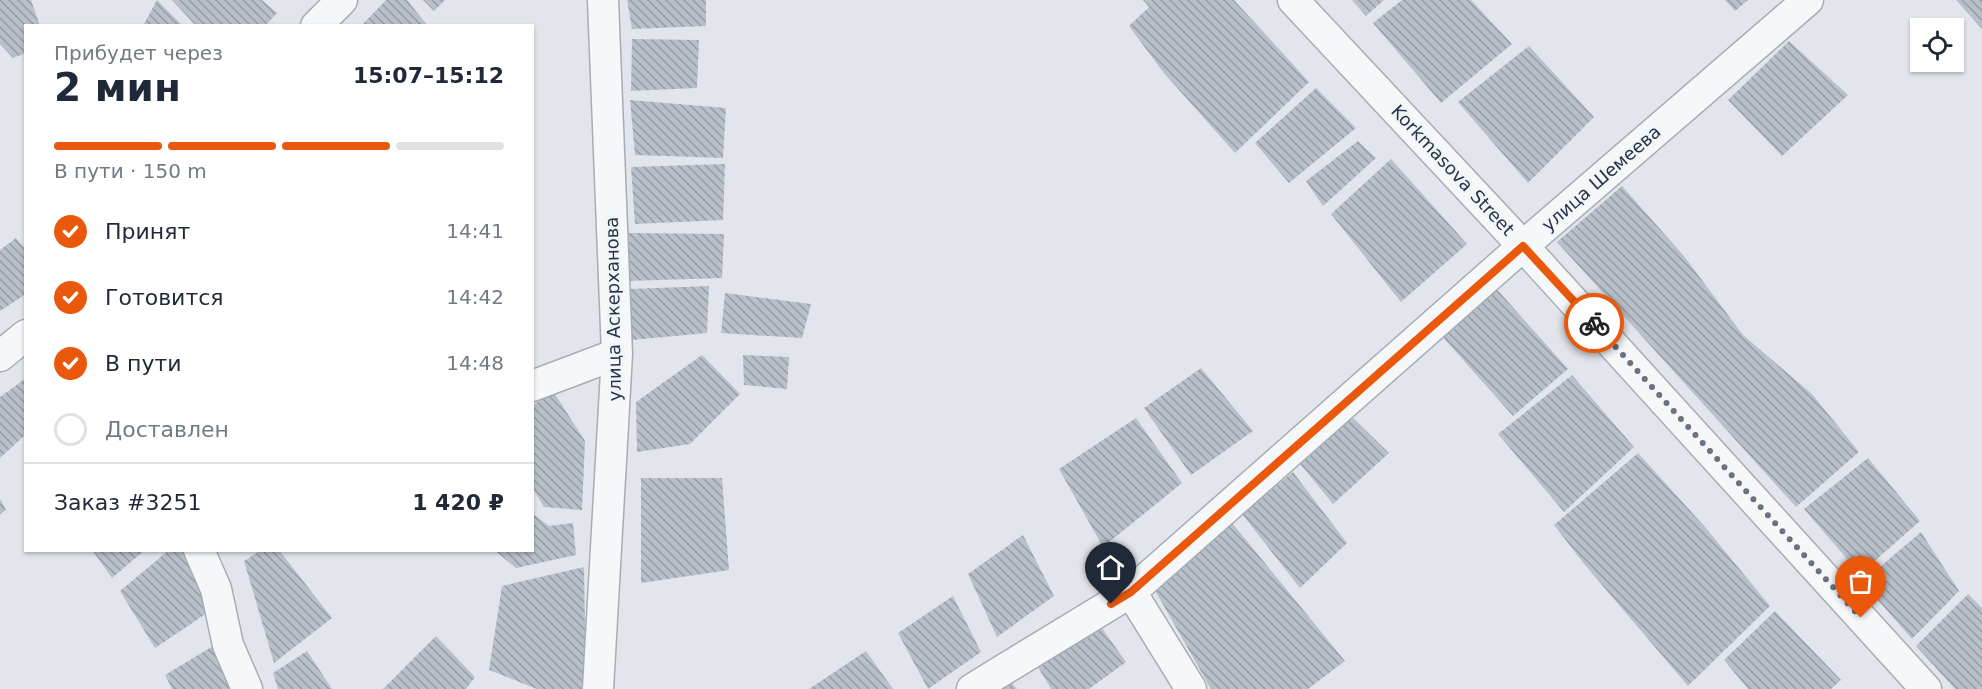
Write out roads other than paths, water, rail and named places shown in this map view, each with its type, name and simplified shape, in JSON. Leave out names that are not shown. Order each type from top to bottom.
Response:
[{"type":"street","points":[[318,24],[342,0]]},
{"type":"street","name":"улица Аскерханова","points":[[598,689],[617,354],[603,0]]},
{"type":"street","name":"Korkmasova Street","points":[[1293,0],[1523,246],[1926,689]]},
{"type":"street","name":"улица Шемеева","points":[[972,689],[1131,592],[1523,246],[1808,0]]},
{"type":"street","points":[[0,356],[24,337]]},
{"type":"street","points":[[534,385],[617,354]]},
{"type":"street","points":[[200,552],[216,589],[228,645],[247,689]]},
{"type":"street","points":[[1131,592],[1191,689]]}]
